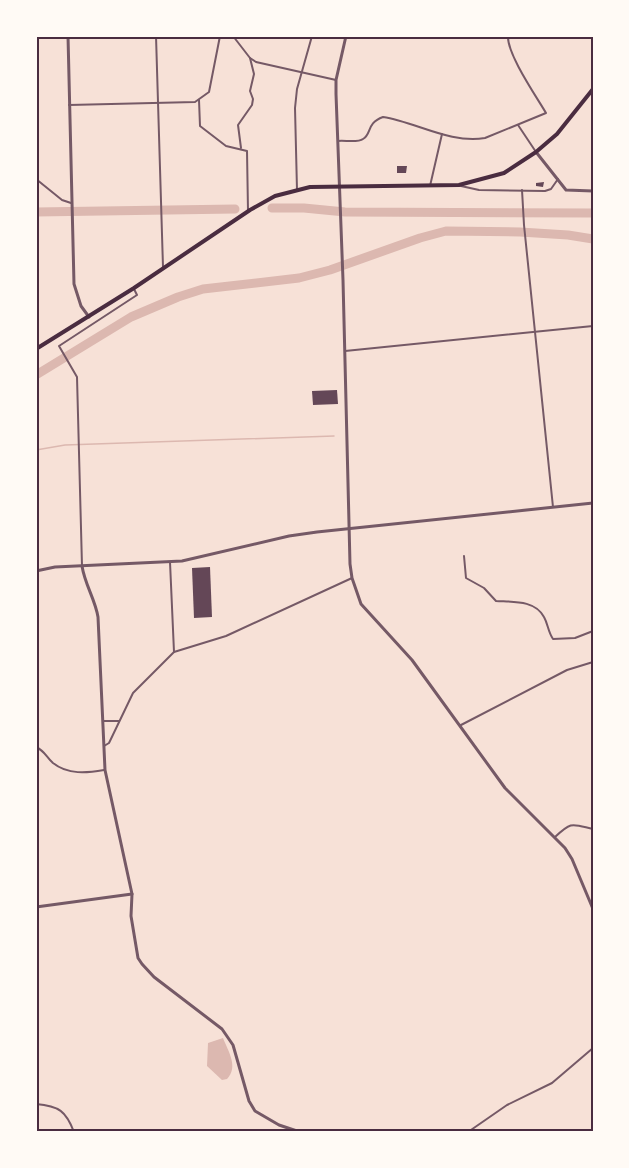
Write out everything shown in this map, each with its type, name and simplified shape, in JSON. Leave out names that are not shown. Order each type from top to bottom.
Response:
[{"type":"main road","points":[[36,350],[134,288],[248,211],[275,196],[297,190],[339,186],[459,185],[504,173],[536,152],[557,134],[593,89]]},
{"type":"street","points":[[68,36],[74,284],[81,306],[89,317]]},
{"type":"street","points":[[156,36],[163,267]]},
{"type":"street","points":[[69,105],[195,102],[209,92],[220,36]]},
{"type":"street","points":[[233,36],[255,62],[336,80]]},
{"type":"street","points":[[297,190],[295,108],[300,72],[312,36]]},
{"type":"street","points":[[346,36],[336,80],[352,578],[361,604],[412,660],[505,788],[555,837],[572,859],[593,909]]},
{"type":"street","points":[[338,141],[362,140],[366,137],[372,123],[383,117],[442,134],[475,140],[546,113],[518,65],[508,36]]},
{"type":"street","points":[[241,149],[238,125],[254,99],[250,91],[254,74],[250,58]]},
{"type":"street","points":[[199,100],[200,126],[226,146],[247,151],[248,211]]},
{"type":"street","points":[[518,125],[566,190],[571,192],[593,191]]},
{"type":"street","points":[[430,187],[442,134]]},
{"type":"street","points":[[36,179],[62,200],[71,203]]},
{"type":"street","points":[[459,185],[479,189],[545,191],[551,189],[558,179]]},
{"type":"street","points":[[522,190],[553,507]]},
{"type":"street","points":[[134,288],[137,295],[59,346],[77,377],[82,566],[85,582],[98,617],[105,770],[132,894],[131,916],[136,951],[142,964],[154,977],[222,1029],[230,1039],[249,1101],[255,1111],[279,1125],[300,1132]]},
{"type":"street","points":[[345,351],[593,326]]},
{"type":"street","points":[[36,572],[55,567],[170,562],[289,536],[593,503]]},
{"type":"street","points":[[464,556],[466,578],[484,588],[496,601],[520,602],[539,610],[553,639],[575,638],[593,631]]},
{"type":"street","points":[[170,562],[174,652]]},
{"type":"street","points":[[103,747],[109,743],[133,693],[174,652],[226,636],[352,578]]},
{"type":"street","points":[[460,726],[567,670],[593,662]]},
{"type":"street","points":[[103,721],[119,721]]},
{"type":"street","points":[[36,747],[44,751],[51,762],[63,770],[73,772],[105,770]]},
{"type":"street","points":[[555,837],[568,825],[574,824],[593,829]]},
{"type":"street","points":[[36,907],[132,894]]},
{"type":"street","points":[[468,1132],[507,1105],[552,1083],[593,1048]]},
{"type":"street","points":[[36,1104],[50,1105],[62,1111],[68,1117],[74,1132]]},
{"type":"shaded area","points":[[223,1038],[230,1054],[232,1069],[227,1079],[222,1080],[207,1066],[208,1043]]},
{"type":"building","points":[[397,166],[407,166],[406,173],[397,173]]},
{"type":"building","points":[[544,182],[543,187],[536,186],[536,183]]},
{"type":"building","points":[[337,390],[338,404],[313,405],[312,391]]},
{"type":"building","points":[[210,567],[212,617],[194,618],[192,568]]},
{"type":"waterway","points":[[272,208],[345,212],[593,213]]},
{"type":"waterway","points":[[36,212],[235,209]]},
{"type":"waterway","points":[[36,375],[131,317],[203,289],[299,278],[330,270],[446,231],[520,232],[593,239]]},
{"type":"waterway","points":[[36,450],[65,445],[334,436]]}]
